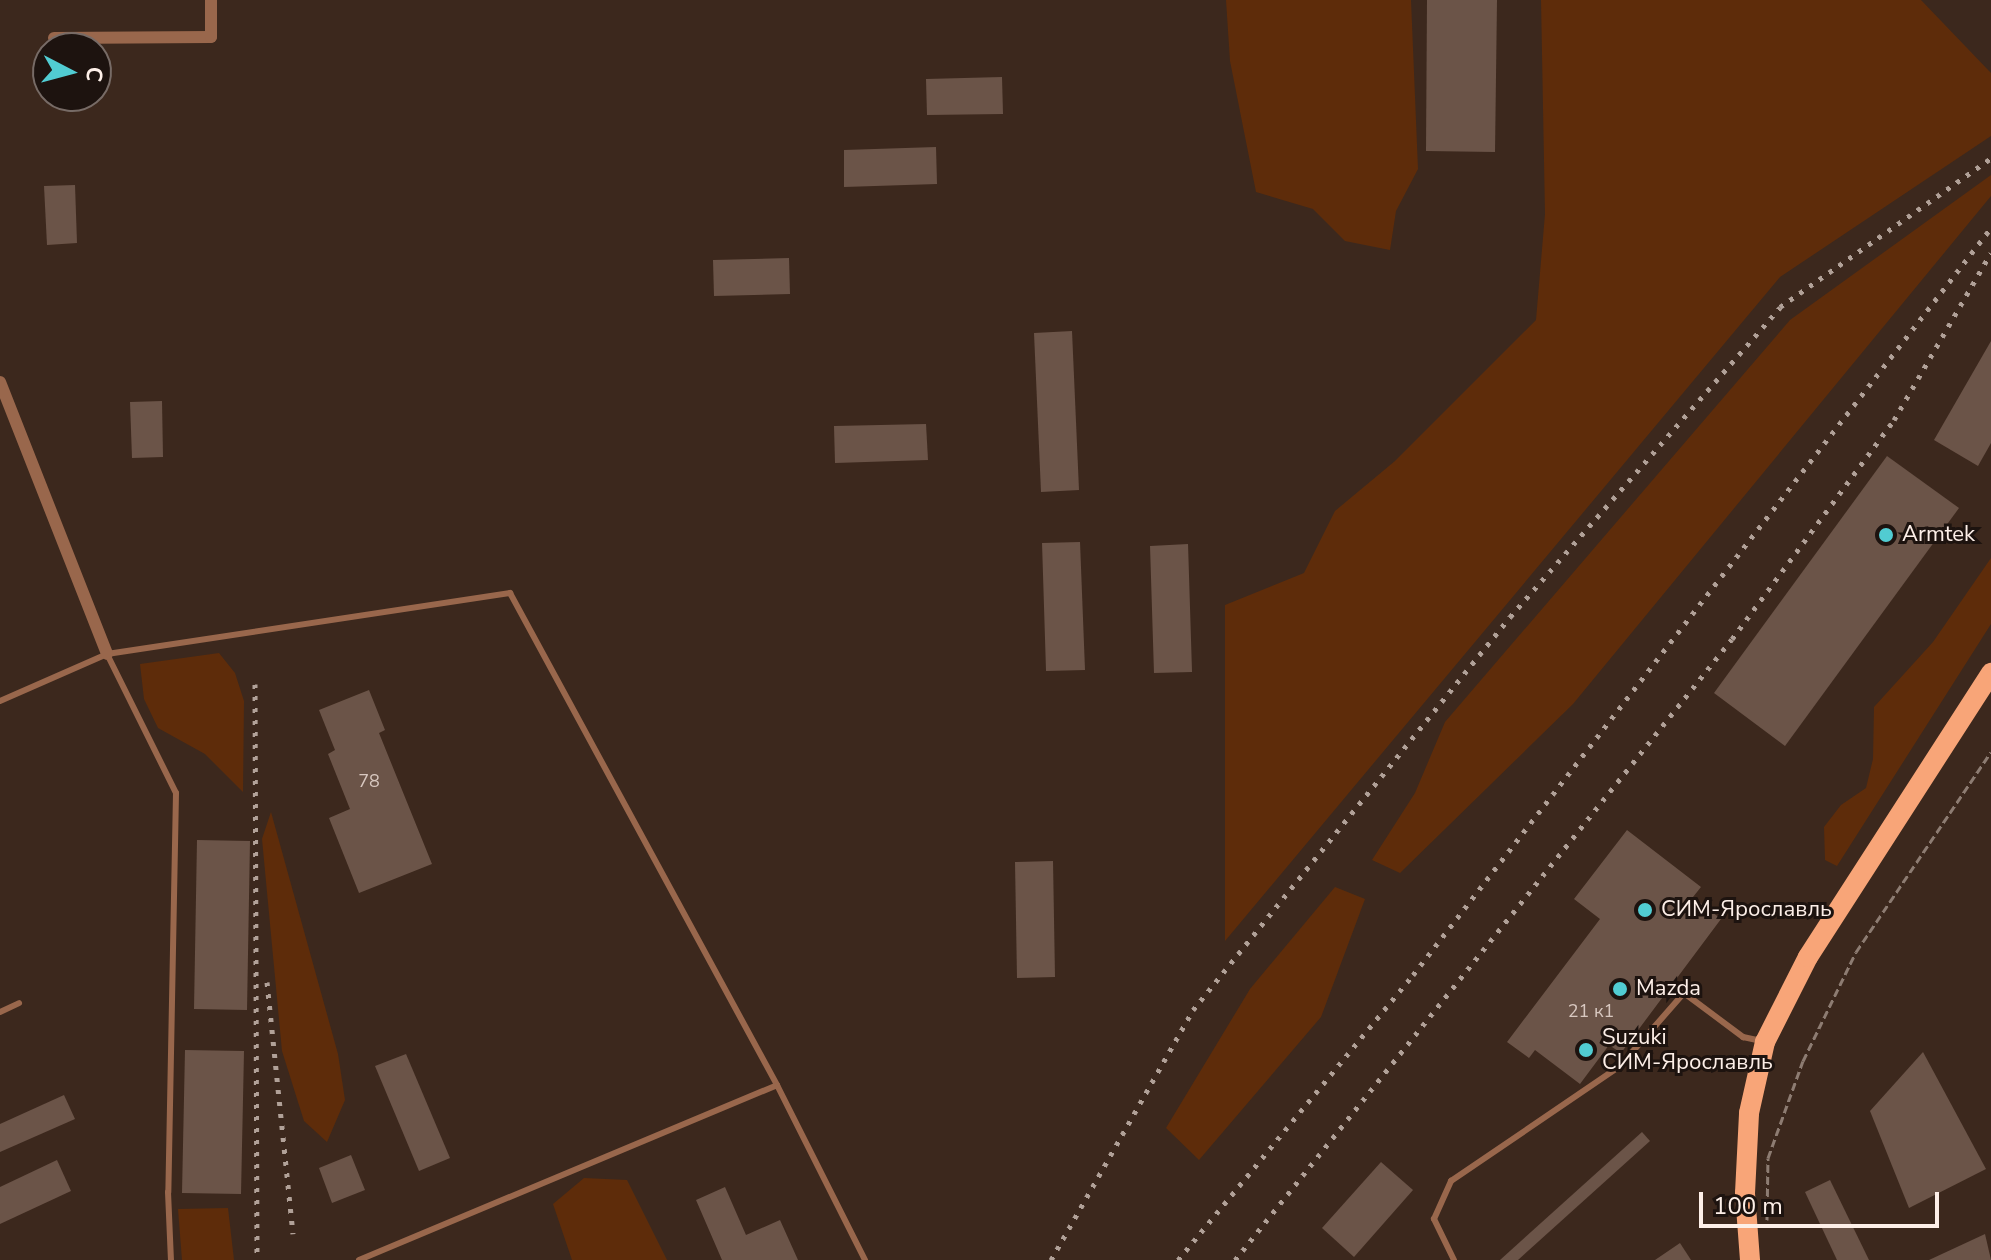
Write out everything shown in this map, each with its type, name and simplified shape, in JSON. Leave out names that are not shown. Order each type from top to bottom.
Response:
[{"type":"main road","points":[[1750,1260],[1745,1193],[1749,1113],[1765,1042],[1808,957],[1991,673]]},
{"type":"street","points":[[112,38],[211,37],[211,0]]},
{"type":"street","points":[[0,382],[107,654]]},
{"type":"lane","points":[[0,701],[107,654],[510,593],[777,1085],[865,1260]]},
{"type":"lane","points":[[107,654],[176,793],[168,1192],[171,1260]]},
{"type":"lane","points":[[1454,1260],[1434,1219],[1451,1181],[1620,1066],[1684,993],[1743,1037],[1765,1042]]},
{"type":"lane","points":[[0,1012],[19,1003]]},
{"type":"lane","points":[[359,1260],[777,1085]]},
{"type":"path","points":[[1766,1233],[1768,1158],[1803,1061],[1856,952],[1991,752]]},
{"type":"shaded area","points":[[1226,0],[1411,0],[1418,169],[1396,211],[1390,250],[1345,241],[1313,209],[1256,192],[1230,61]]},
{"type":"shaded area","points":[[1541,0],[1921,0],[1991,73],[1991,136],[1780,277],[1225,941],[1225,605],[1304,573],[1335,511],[1395,461],[1536,320],[1545,214]]},
{"type":"shaded area","points":[[1991,175],[1991,196],[1573,704],[1400,873],[1372,860],[1415,793],[1445,722],[1790,320]]},
{"type":"shaded area","points":[[1991,558],[1991,624],[1837,866],[1825,860],[1824,827],[1841,805],[1866,788],[1873,759],[1874,707],[1933,642]]},
{"type":"shaded area","points":[[219,653],[235,673],[244,701],[243,792],[205,754],[158,728],[144,699],[140,664]]},
{"type":"shaded area","points":[[271,812],[338,1054],[345,1100],[327,1142],[304,1121],[282,1051],[262,839]]},
{"type":"shaded area","points":[[1335,887],[1365,899],[1321,1017],[1199,1160],[1166,1128],[1250,989]]},
{"type":"shaded area","points":[[584,1178],[627,1180],[667,1260],[572,1260],[553,1204]]},
{"type":"shaded area","points":[[228,1208],[234,1260],[182,1260],[178,1209]]},
{"type":"building","points":[[1427,0],[1497,0],[1495,152],[1426,151]]},
{"type":"building","points":[[1002,77],[1003,114],[927,115],[926,79]]},
{"type":"building","points":[[936,147],[937,184],[844,187],[844,150]]},
{"type":"building","points":[[75,185],[77,243],[47,245],[44,186]]},
{"type":"building","points":[[789,258],[790,294],[714,296],[713,260]]},
{"type":"building","points":[[1072,331],[1079,490],[1041,492],[1034,333]]},
{"type":"building","points":[[1991,341],[1991,443],[1978,466],[1934,440]]},
{"type":"building","points":[[162,401],[163,457],[132,458],[130,402]]},
{"type":"building","points":[[926,424],[928,460],[835,463],[834,426]]},
{"type":"building","points":[[1887,456],[1959,508],[1785,746],[1714,693]]},
{"type":"building","points":[[1080,542],[1085,670],[1046,671],[1042,543]]},
{"type":"building","points":[[1188,544],[1192,672],[1154,673],[1150,546]]},
{"type":"building","points":[[369,690],[385,730],[379,733],[432,864],[359,893],[329,818],[350,809],[328,754],[335,750],[319,710]]},
{"type":"building","points":[[1627,830],[1701,887],[1693,897],[1721,919],[1621,1053],[1609,1045],[1580,1084],[1535,1050],[1529,1058],[1507,1042],[1600,919],[1574,899]]},
{"type":"building","points":[[197,840],[250,841],[247,1010],[194,1009]]},
{"type":"building","points":[[1053,861],[1055,977],[1017,978],[1015,862]]},
{"type":"building","points":[[185,1050],[244,1051],[241,1194],[182,1193]]},
{"type":"building","points":[[1923,1052],[1986,1169],[1909,1208],[1870,1111]]},
{"type":"building","points":[[406,1054],[450,1158],[419,1171],[375,1066]]},
{"type":"building","points":[[64,1095],[75,1119],[0,1152],[0,1124]]},
{"type":"building","points":[[1642,1132],[1650,1141],[1518,1260],[1500,1260]]},
{"type":"building","points":[[351,1155],[365,1190],[332,1203],[319,1168]]},
{"type":"building","points":[[57,1160],[71,1191],[0,1224],[0,1187]]},
{"type":"building","points":[[1381,1162],[1413,1190],[1354,1257],[1322,1228]]},
{"type":"building","points":[[1830,1180],[1869,1260],[1837,1260],[1805,1192]]},
{"type":"building","points":[[725,1187],[746,1235],[780,1220],[798,1260],[722,1260],[696,1200]]},
{"type":"building","points":[[1985,1234],[1991,1260],[1929,1260]]},
{"type":"building","points":[[1680,1243],[1691,1260],[1655,1260]]},
{"type":"railway","points":[[1051,1260],[1193,1010],[1510,617],[1780,307],[1991,158]]},
{"type":"railway","points":[[1178,1260],[1413,975],[1991,228]]},
{"type":"railway","points":[[1235,1260],[1732,639],[1894,420],[1991,253]]},
{"type":"railway","points":[[255,684],[257,1260]]},
{"type":"railway","points":[[267,982],[293,1234]]},
{"type":"place","name":"Armtek","points":[[1886,535]]},
{"type":"place","name":"СИМ-Ярославль","points":[[1645,910]]},
{"type":"place","name":"Mazda","points":[[1620,989]]},
{"type":"place","name":"Suzuki СИМ-Ярославль","points":[[1586,1050]]}]
